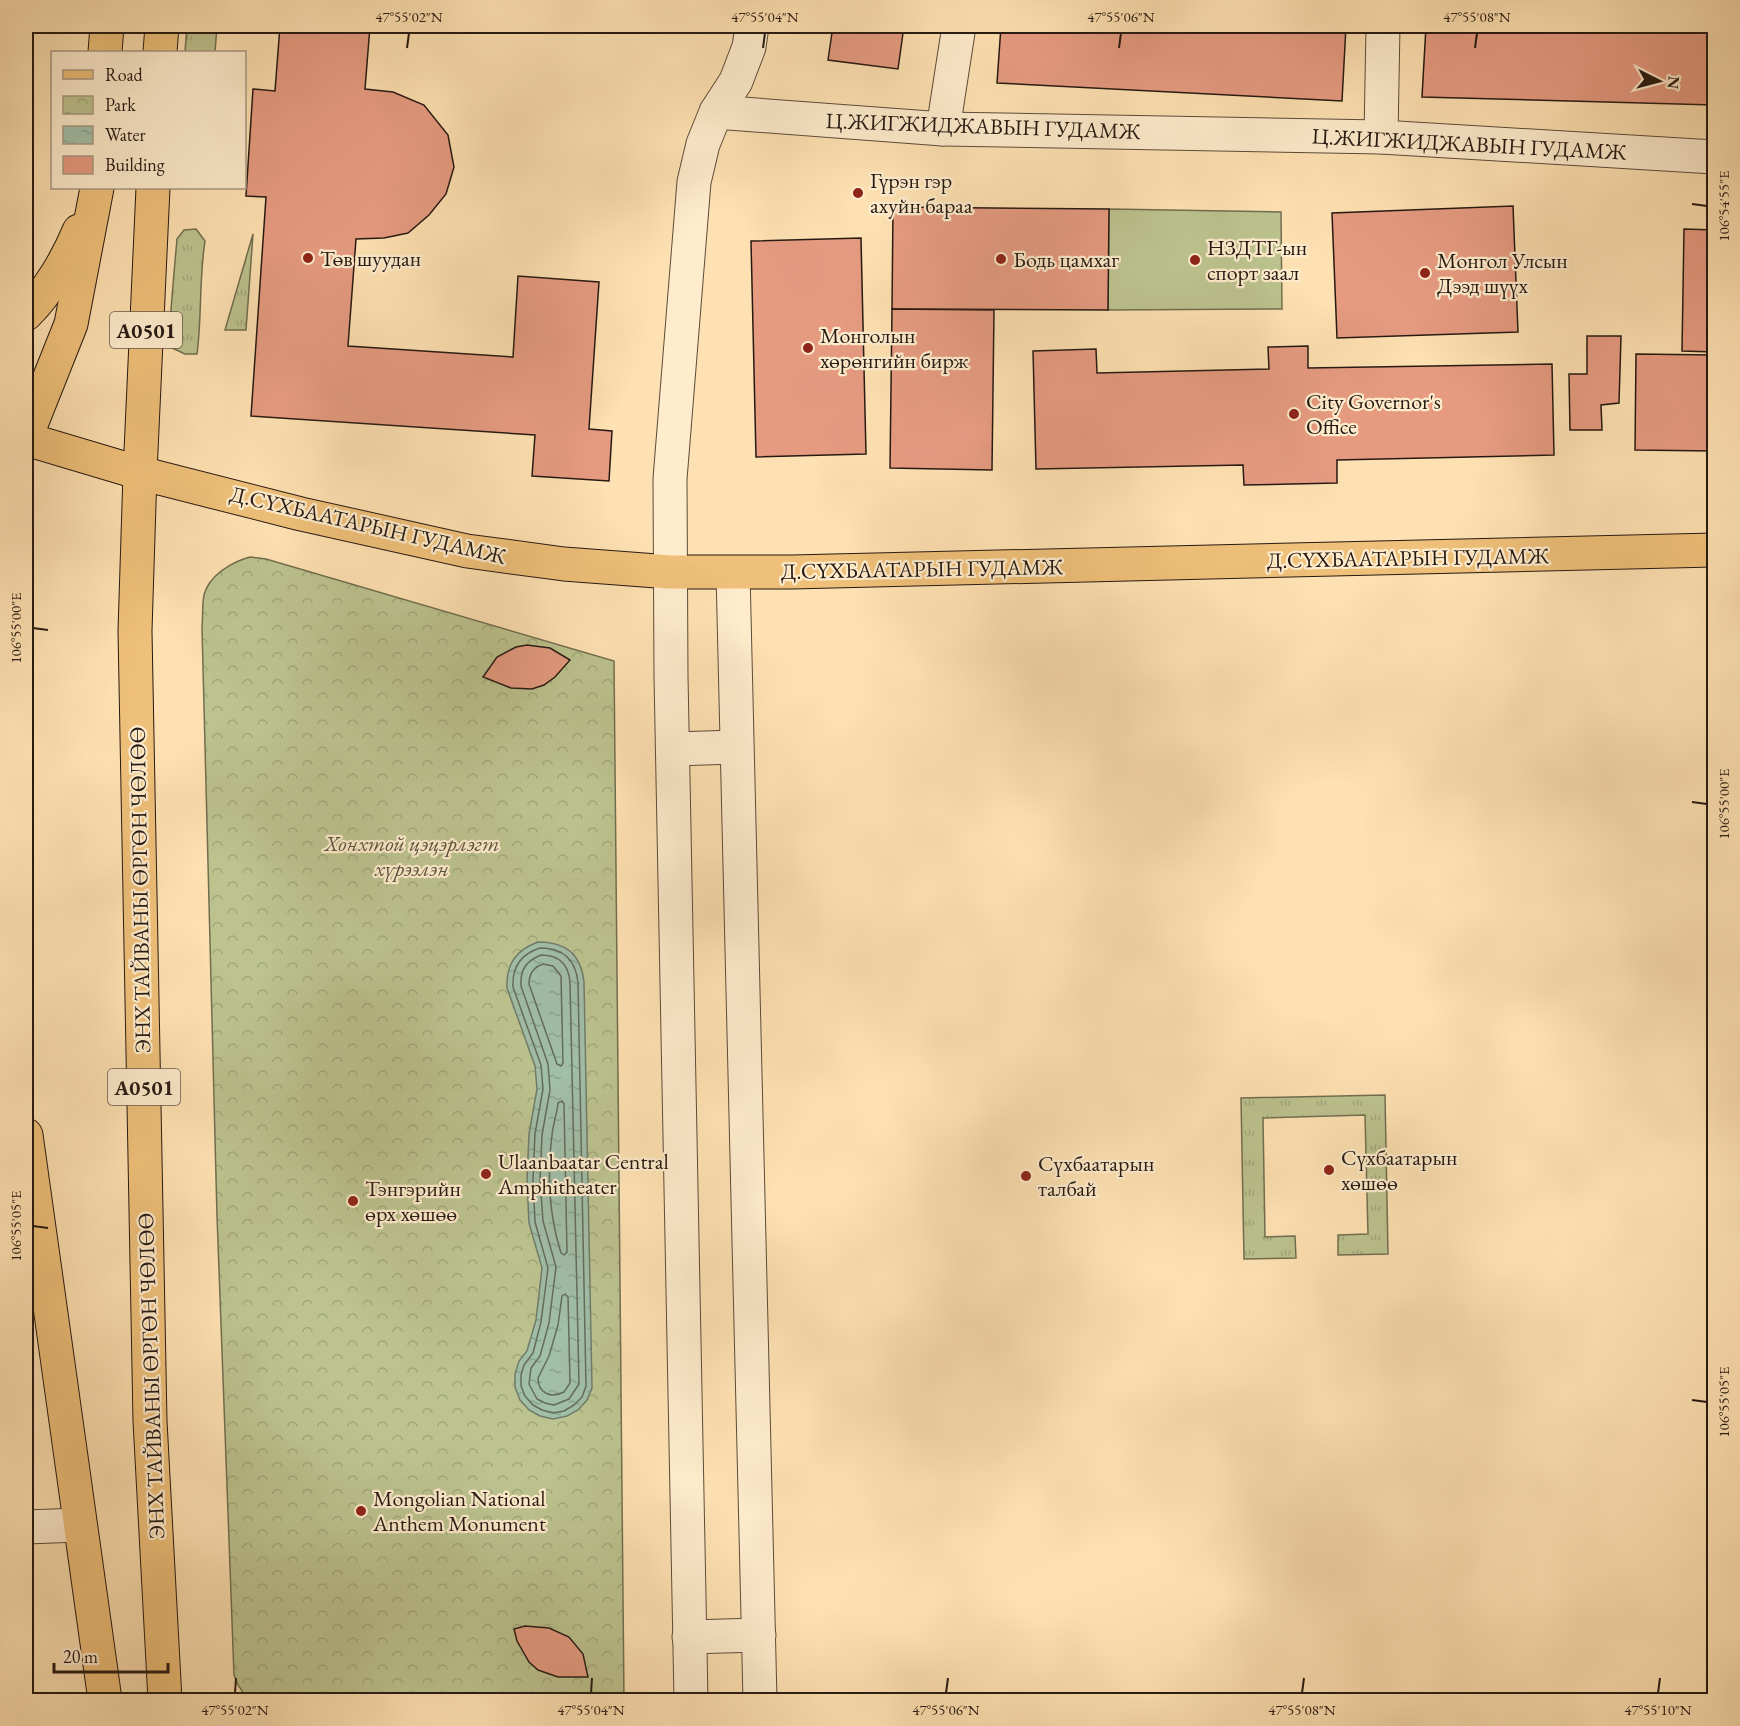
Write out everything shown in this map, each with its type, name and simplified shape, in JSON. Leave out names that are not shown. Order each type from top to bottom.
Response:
[{"type":"main road","points":[[105,51],[107,26]]},
{"type":"main road","points":[[160,51],[162,26]]},
{"type":"main road","points":[[26,314],[74,244],[96,189]]},
{"type":"main road","points":[[26,438],[72,324],[96,189]]},
{"type":"main road","name":"ЭНХ ТАЙВАНЫ ӨРГӨН ЧӨЛӨӨ","points":[[153,189],[135,631],[150,1421],[169,1695]]},
{"type":"main road","name":"Д.СҮХБААТАРЫН ГУДАМЖ","points":[[26,438],[140,473],[301,514],[466,551],[564,564],[670,572],[733,573],[1714,550]]},
{"type":"main road","points":[[26,1135],[105,1701]]},
{"type":"street","points":[[691,1701],[670,479],[694,182],[703,144],[716,112],[736,81],[749,47],[752,26]]},
{"type":"street","points":[[943,129],[959,26]]},
{"type":"street","points":[[1381,137],[1383,26]]},
{"type":"street","name":"Ц.ЖИГЖИДЖАВЫН ГУДАМЖ","points":[[716,112],[943,129],[1381,137],[1714,157]]},
{"type":"street","points":[[733,573],[760,1701]]},
{"type":"street","points":[[673,749],[736,747]]},
{"type":"street","points":[[26,1527],[80,1525]]},
{"type":"street","points":[[689,1637],[759,1635]]},
{"type":"green space","points":[[187,26],[217,26],[215,51],[185,51]]},
{"type":"green space","name":"НЗДТГ-ын спорт заал","points":[[1109,209],[1281,212],[1282,309],[1108,310]]},
{"type":"green space","points":[[196,229],[205,241],[199,340],[197,354],[185,354],[172,348],[170,322],[174,273],[177,239],[184,230]]},
{"type":"green space","points":[[253,234],[246,330],[225,330]]},
{"type":"green space","name":"Хонхтой цэцэрлэгт хүрээлэн","points":[[250,557],[266,559],[614,661],[624,1700],[248,1700],[234,1675],[217,1216],[202,628],[204,595],[211,581],[222,570]]},
{"type":"green space","points":[[1385,1095],[1388,1254],[1338,1255],[1338,1235],[1368,1234],[1365,1115],[1263,1118],[1265,1237],[1295,1236],[1296,1258],[1244,1259],[1241,1098]]},
{"type":"water","points":[[538,942],[557,944],[576,957],[584,982],[592,1388],[587,1400],[578,1410],[567,1416],[553,1419],[529,1410],[520,1400],[515,1387],[515,1374],[519,1361],[527,1351],[536,1320],[542,1268],[529,1223],[527,1180],[529,1134],[537,1089],[535,1066],[507,988],[507,979],[511,965],[518,954]]},
{"type":"building","name":"Төв шуудан","points":[[280,26],[370,26],[365,89],[393,92],[424,105],[448,135],[454,167],[446,194],[429,215],[408,233],[384,238],[356,239],[348,346],[513,357],[518,276],[599,282],[589,429],[612,431],[609,481],[532,476],[535,435],[251,416],[266,197],[246,196],[253,89],[275,91]]},
{"type":"building","points":[[833,26],[904,26],[898,69],[828,60]]},
{"type":"building","points":[[1001,26],[1346,26],[1342,101],[997,83]]},
{"type":"building","points":[[1426,26],[1714,26],[1714,105],[1422,97]]},
{"type":"building","name":"Монгол Улсын Дээд шүүх","points":[[1513,206],[1518,332],[1337,338],[1332,213]]},
{"type":"building","name":"Бодь цамхаг","points":[[893,207],[1109,209],[1108,310],[892,309]]},
{"type":"building","points":[[1684,229],[1714,230],[1714,352],[1682,351]]},
{"type":"building","name":"Монголын хөрөнгийн бирж","points":[[861,238],[866,454],[756,457],[751,241]]},
{"type":"building","points":[[892,309],[994,310],[992,470],[890,468]]},
{"type":"building","points":[[1587,336],[1621,336],[1619,403],[1601,405],[1602,430],[1570,430],[1569,374],[1587,374]]},
{"type":"building","name":"City Governor's Office","points":[[1308,346],[1308,368],[1552,364],[1554,455],[1337,460],[1337,483],[1244,485],[1243,465],[1036,469],[1033,351],[1096,349],[1097,373],[1269,369],[1268,347]]},
{"type":"building","points":[[1636,354],[1714,355],[1714,451],[1635,450]]},
{"type":"building","points":[[527,645],[550,648],[570,660],[555,677],[544,685],[532,689],[511,688],[483,677],[497,657],[516,647]]},
{"type":"building","points":[[525,1626],[549,1628],[569,1637],[583,1654],[588,1677],[558,1677],[538,1670],[529,1662],[517,1641],[514,1629]]},
{"type":"place","name":"Гүрэн гэр ахуйн бараа","points":[[858,193]]},
{"type":"place","name":"Төв шуудан","points":[[308,258]]},
{"type":"place","name":"Бодь цамхаг","points":[[1001,259]]},
{"type":"place","name":"НЗДТГ-ын спорт заал","points":[[1195,260]]},
{"type":"place","name":"Монгол Улсын Дээд шүүх","points":[[1425,273]]},
{"type":"place","name":"Монголын хөрөнгийн бирж","points":[[808,348]]},
{"type":"place","name":"City Governor's Office","points":[[1294,414]]},
{"type":"place","name":"Сүхбаатарын хөшөө","points":[[1329,1170]]},
{"type":"place","name":"Ulaanbaatar Central Amphitheater","points":[[486,1174]]},
{"type":"place","name":"Сүхбаатарын талбай","points":[[1026,1176]]},
{"type":"place","name":"Тэнгэрийн өрх хөшөө","points":[[353,1201]]},
{"type":"place","name":"Mongolian National Anthem Monument","points":[[361,1511]]}]
